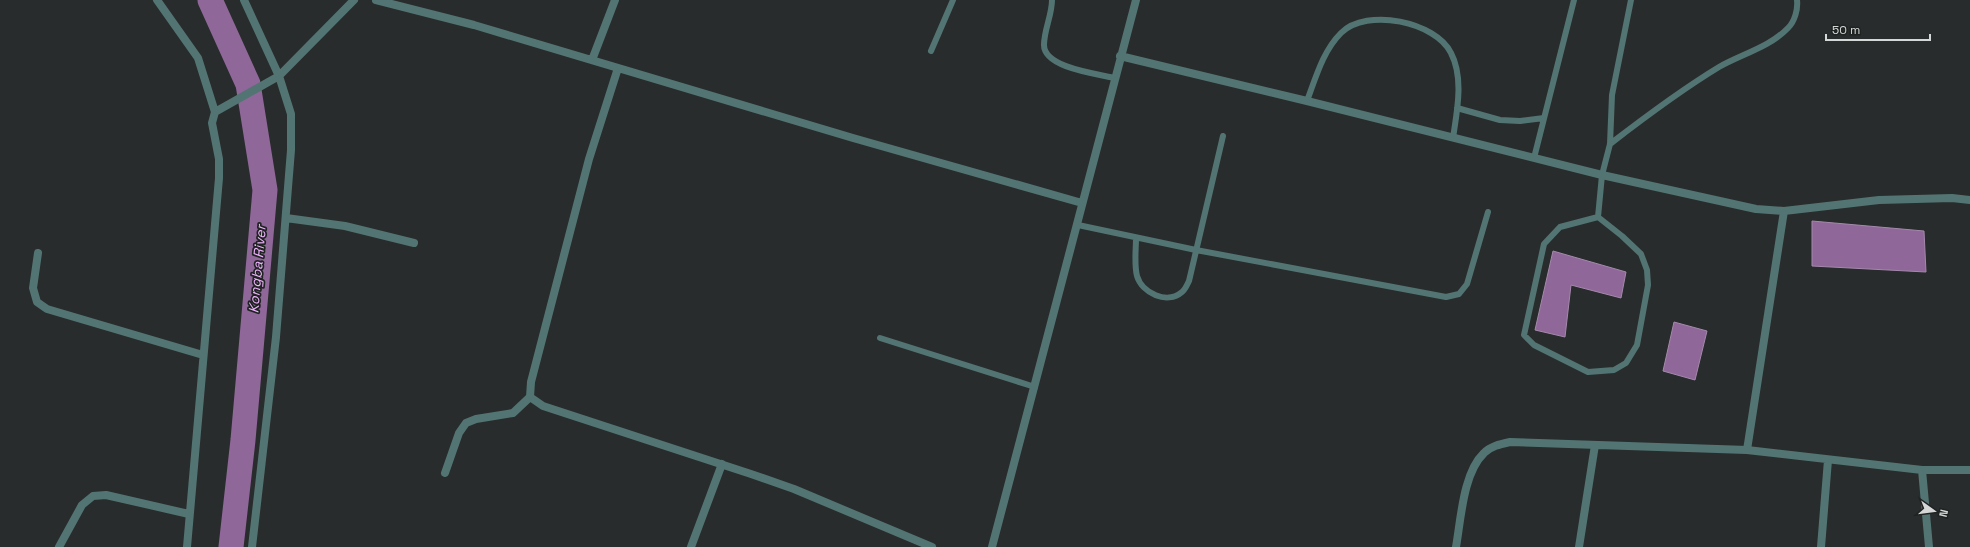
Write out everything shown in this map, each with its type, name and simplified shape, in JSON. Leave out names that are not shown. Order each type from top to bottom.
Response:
[{"type":"street","points":[[157,0],[198,58],[215,112],[212,123],[219,159],[219,178],[187,547]]},
{"type":"street","points":[[244,0],[290,114],[291,150],[276,337],[252,547]]},
{"type":"street","points":[[215,112],[276,77],[354,0]]},
{"type":"street","points":[[376,0],[474,24],[853,138],[1082,203]]},
{"type":"street","points":[[592,60],[615,0]]},
{"type":"street","points":[[992,547],[1078,225],[1082,203],[1120,56],[1136,0]]},
{"type":"street","points":[[1120,56],[1602,175],[1756,209],[1784,210],[1879,200],[1952,198],[1970,200]]},
{"type":"street","points":[[444,473],[459,433],[466,424],[476,419],[513,413],[530,397],[531,382],[589,159],[618,68]]},
{"type":"street","points":[[1747,450],[1784,210]]},
{"type":"street","points":[[286,218],[345,226],[414,243]]},
{"type":"street","points":[[38,253],[33,288],[37,302],[47,309],[203,355]]},
{"type":"street","points":[[530,397],[542,406],[722,464],[794,489],[932,547]]},
{"type":"street","points":[[1456,547],[1472,468],[1484,452],[1496,446],[1510,442],[1747,450],[1922,470],[1970,470]]},
{"type":"street","points":[[1579,547],[1595,445]]},
{"type":"street","points":[[1821,547],[1828,460]]},
{"type":"street","points":[[691,547],[722,464]]},
{"type":"street","points":[[1922,470],[1929,547]]},
{"type":"street","points":[[59,547],[82,505],[92,496],[106,495],[189,514]]},
{"type":"lane","points":[[931,52],[953,0]]},
{"type":"lane","points":[[1052,0],[1044,46],[1049,57],[1058,64],[1115,78]]},
{"type":"lane","points":[[1534,158],[1574,0]]},
{"type":"lane","points":[[1598,217],[1602,175],[1610,144],[1612,95],[1631,0]]},
{"type":"lane","points":[[1610,144],[1696,82],[1722,66],[1777,38],[1790,27],[1795,15],[1797,0]]},
{"type":"lane","points":[[1307,101],[1328,47],[1337,37],[1354,24],[1380,18],[1412,24],[1443,41],[1451,53],[1457,72],[1457,108],[1453,138]]},
{"type":"lane","points":[[1457,108],[1500,120],[1520,121],[1544,118]]},
{"type":"lane","points":[[1136,238],[1136,274],[1142,288],[1156,296],[1171,297],[1182,292],[1189,282],[1223,136]]},
{"type":"lane","points":[[1078,225],[1196,250],[1446,296],[1459,294],[1467,284],[1488,212]]},
{"type":"lane","points":[[1598,217],[1622,236],[1641,254],[1646,270],[1648,285],[1637,345],[1626,363],[1614,370],[1588,372],[1534,345],[1524,335],[1544,244],[1560,227],[1598,217]]},
{"type":"lane","points":[[880,338],[1035,387]]},
{"type":"shaded area","points":[[1812,221],[1924,231],[1926,272],[1812,266]]},
{"type":"shaded area","points":[[1553,251],[1626,272],[1621,298],[1571,285],[1565,337],[1535,330]]},
{"type":"shaded area","points":[[1674,322],[1707,331],[1695,380],[1663,371]]},
{"type":"waterway","name":"Kongba River","points":[[210,0],[248,84],[265,190],[243,440],[231,547]]}]
